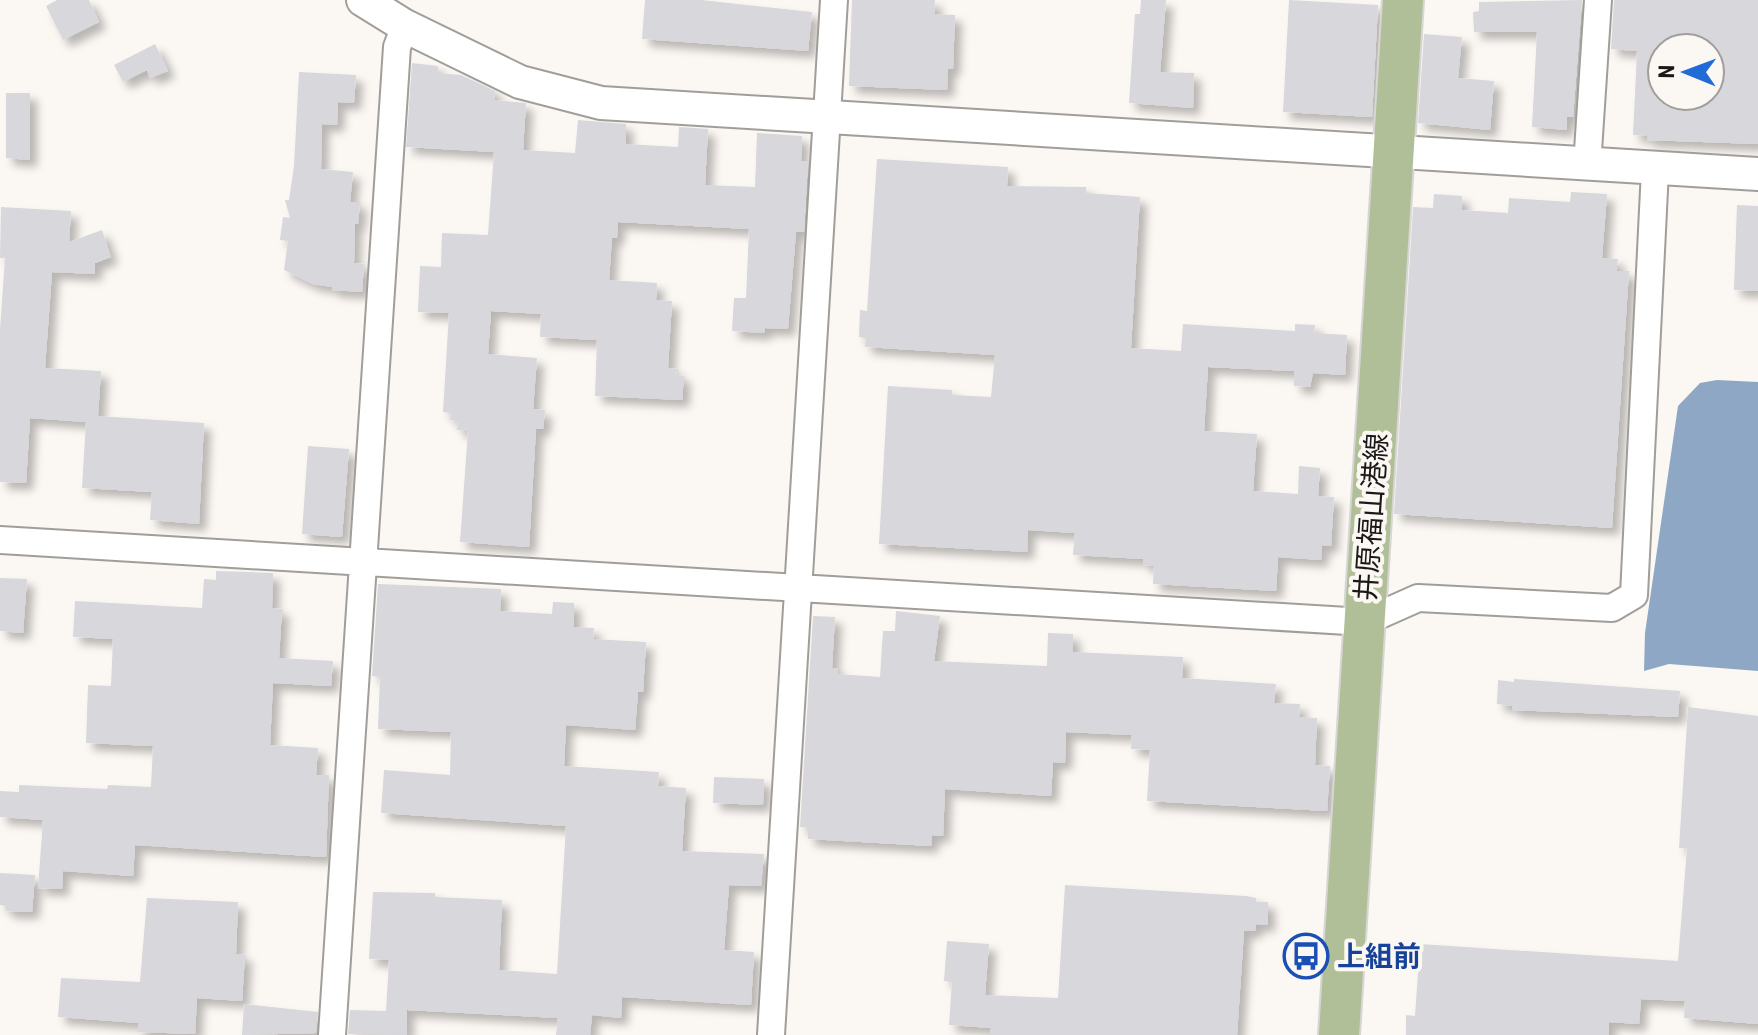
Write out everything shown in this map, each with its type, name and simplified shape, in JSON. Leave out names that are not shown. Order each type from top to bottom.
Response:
[{"type":"main road","name":"井原福山港線","points":[[1339,1035],[1403,0]]},
{"type":"street","points":[[363,0],[405,26],[520,82],[601,103],[1395,151],[1587,166],[1758,174]]},
{"type":"street","points":[[771,1035],[834,0]]},
{"type":"street","points":[[1587,166],[1598,0]]},
{"type":"street","points":[[332,1035],[397,47],[405,26]]},
{"type":"street","points":[[0,540],[1364,622],[1418,598],[1612,608],[1634,595],[1655,170]]},
{"type":"water","points":[[1717,380],[1758,382],[1758,671],[1669,664],[1644,671],[1645,633],[1678,406],[1700,383]]},
{"type":"building","points":[[57,0],[89,0],[99,22],[63,40],[46,6]]},
{"type":"building","points":[[645,0],[701,0],[812,12],[808,51],[642,39]]},
{"type":"building","points":[[852,0],[935,0],[934,14],[955,15],[953,69],[948,69],[947,90],[849,86]]},
{"type":"building","points":[[1141,0],[1166,0],[1160,72],[1194,73],[1193,108],[1129,103],[1135,14],[1140,14]]},
{"type":"building","points":[[1289,0],[1378,5],[1372,117],[1283,112]]},
{"type":"building","points":[[1582,0],[1573,117],[1567,117],[1567,130],[1532,127],[1537,32],[1474,32],[1473,12],[1479,11],[1479,2]]},
{"type":"building","points":[[1614,0],[1758,0],[1758,144],[1647,140],[1648,136],[1633,135],[1637,51],[1611,49]]},
{"type":"building","points":[[1424,34],[1462,37],[1458,78],[1494,81],[1490,130],[1418,123]]},
{"type":"building","points":[[155,44],[168,71],[150,78],[147,70],[123,82],[114,65]]},
{"type":"building","points":[[412,63],[438,66],[438,73],[461,75],[495,91],[494,100],[526,103],[523,150],[575,153],[578,120],[626,124],[626,144],[678,147],[679,127],[708,129],[705,185],[755,187],[757,133],[802,136],[801,161],[808,161],[804,232],[796,232],[788,329],[765,328],[764,333],[732,331],[734,298],[746,298],[749,229],[618,222],[617,238],[612,238],[609,280],[657,283],[656,300],[672,301],[668,368],[677,369],[676,375],[684,376],[682,400],[595,396],[597,340],[540,337],[541,314],[491,311],[488,354],[537,358],[533,409],[545,410],[543,429],[536,429],[529,547],[460,542],[468,431],[457,430],[458,421],[450,420],[451,413],[443,412],[449,313],[418,312],[420,266],[441,267],[442,233],[488,235],[494,152],[406,147]]},
{"type":"building","points":[[299,72],[356,75],[354,103],[338,102],[337,125],[322,124],[321,169],[353,172],[350,202],[360,202],[358,224],[355,224],[354,263],[364,264],[362,292],[332,290],[332,287],[313,284],[284,270],[288,241],[280,240],[283,217],[290,218],[285,200],[289,200],[294,166]]},
{"type":"building","points":[[6,93],[30,93],[30,160],[6,158]]},
{"type":"building","points":[[877,159],[1008,167],[1007,186],[1086,187],[1086,193],[1140,197],[1131,348],[1181,351],[1183,324],[1295,331],[1295,324],[1315,325],[1314,333],[1347,335],[1345,375],[1313,373],[1310,387],[1294,386],[1294,371],[1208,367],[1204,431],[1257,434],[1253,491],[1298,494],[1299,466],[1320,468],[1318,496],[1334,497],[1331,546],[1322,545],[1321,560],[1278,557],[1276,591],[1153,584],[1154,566],[1143,565],[1143,559],[1073,555],[1075,533],[1028,530],[1027,552],[879,544],[888,386],[952,390],[952,395],[991,397],[995,355],[865,347],[866,338],[859,337],[860,310],[867,311]]},
{"type":"building","points":[[1571,192],[1607,194],[1602,258],[1618,259],[1616,271],[1629,271],[1612,528],[1394,514],[1413,207],[1433,208],[1434,194],[1462,196],[1462,210],[1508,213],[1509,198],[1570,202]]},
{"type":"building","points":[[1737,205],[1758,206],[1758,291],[1734,290]]},
{"type":"building","points":[[1,207],[71,211],[69,242],[102,230],[111,257],[95,263],[95,274],[52,272],[45,368],[101,371],[98,416],[204,423],[199,524],[150,520],[152,492],[82,488],[86,422],[30,418],[26,483],[0,482],[0,329],[5,258],[0,258]]},
{"type":"building","points":[[308,446],[349,449],[342,537],[302,534]]},
{"type":"building","points":[[216,571],[273,573],[272,608],[282,609],[279,658],[333,661],[331,686],[273,683],[270,745],[318,748],[316,775],[329,775],[326,857],[135,845],[133,876],[63,871],[62,889],[38,888],[43,820],[0,817],[0,791],[19,792],[19,785],[107,789],[108,785],[151,787],[153,746],[86,743],[88,685],[111,686],[113,639],[73,637],[75,601],[202,608],[204,579],[216,580]]},
{"type":"building","points":[[0,578],[27,579],[23,633],[0,631]]},
{"type":"building","points":[[378,584],[501,589],[500,611],[552,614],[553,602],[574,603],[574,627],[594,628],[593,639],[646,642],[643,692],[638,692],[635,730],[566,725],[564,766],[659,772],[658,786],[686,788],[682,851],[764,854],[761,886],[729,885],[724,950],[754,952],[751,1005],[622,997],[621,1018],[592,1015],[590,1035],[556,1035],[558,1018],[407,1010],[407,1035],[348,1034],[350,1010],[386,1011],[389,960],[369,959],[373,892],[435,893],[435,897],[502,900],[499,970],[557,974],[566,826],[381,813],[384,770],[450,775],[451,732],[378,729],[380,677],[372,676]]},
{"type":"building","points":[[896,611],[940,616],[934,661],[1047,666],[1048,633],[1073,634],[1073,652],[1183,657],[1182,678],[1276,684],[1274,703],[1300,704],[1299,717],[1317,718],[1315,765],[1330,766],[1327,811],[1147,801],[1150,750],[1131,749],[1132,735],[1066,732],[1065,763],[1053,762],[1051,796],[945,789],[943,836],[932,835],[931,846],[808,839],[808,828],[800,827],[813,616],[835,617],[832,668],[838,668],[838,674],[880,677],[883,631],[895,631]]},
{"type":"building","points":[[1514,679],[1680,691],[1678,717],[1512,710],[1512,706],[1497,704],[1498,680],[1514,682]]},
{"type":"building","points":[[1688,707],[1758,716],[1758,1024],[1684,1018],[1685,1001],[1641,999],[1639,1024],[1609,1022],[1609,1035],[1406,1035],[1406,1015],[1415,1016],[1420,944],[1678,961],[1687,848],[1679,848]]},
{"type":"building","points":[[714,777],[764,779],[763,805],[713,803]]},
{"type":"building","points":[[0,873],[35,875],[32,912],[6,911],[6,906],[0,905]]},
{"type":"building","points":[[1065,885],[1246,896],[1256,898],[1256,902],[1268,902],[1268,925],[1256,924],[1255,931],[1244,931],[1237,1035],[990,1035],[991,1028],[949,1025],[952,982],[944,981],[947,941],[989,944],[985,995],[1058,998]]},
{"type":"building","points":[[147,898],[238,902],[236,954],[245,955],[242,1001],[197,998],[195,1034],[138,1032],[139,1023],[58,1017],[61,978],[140,982]]},
{"type":"building","points":[[244,1004],[318,1012],[316,1033],[242,1035]]},
{"type":"place","name":"上組前","points":[[1306,956]]}]
